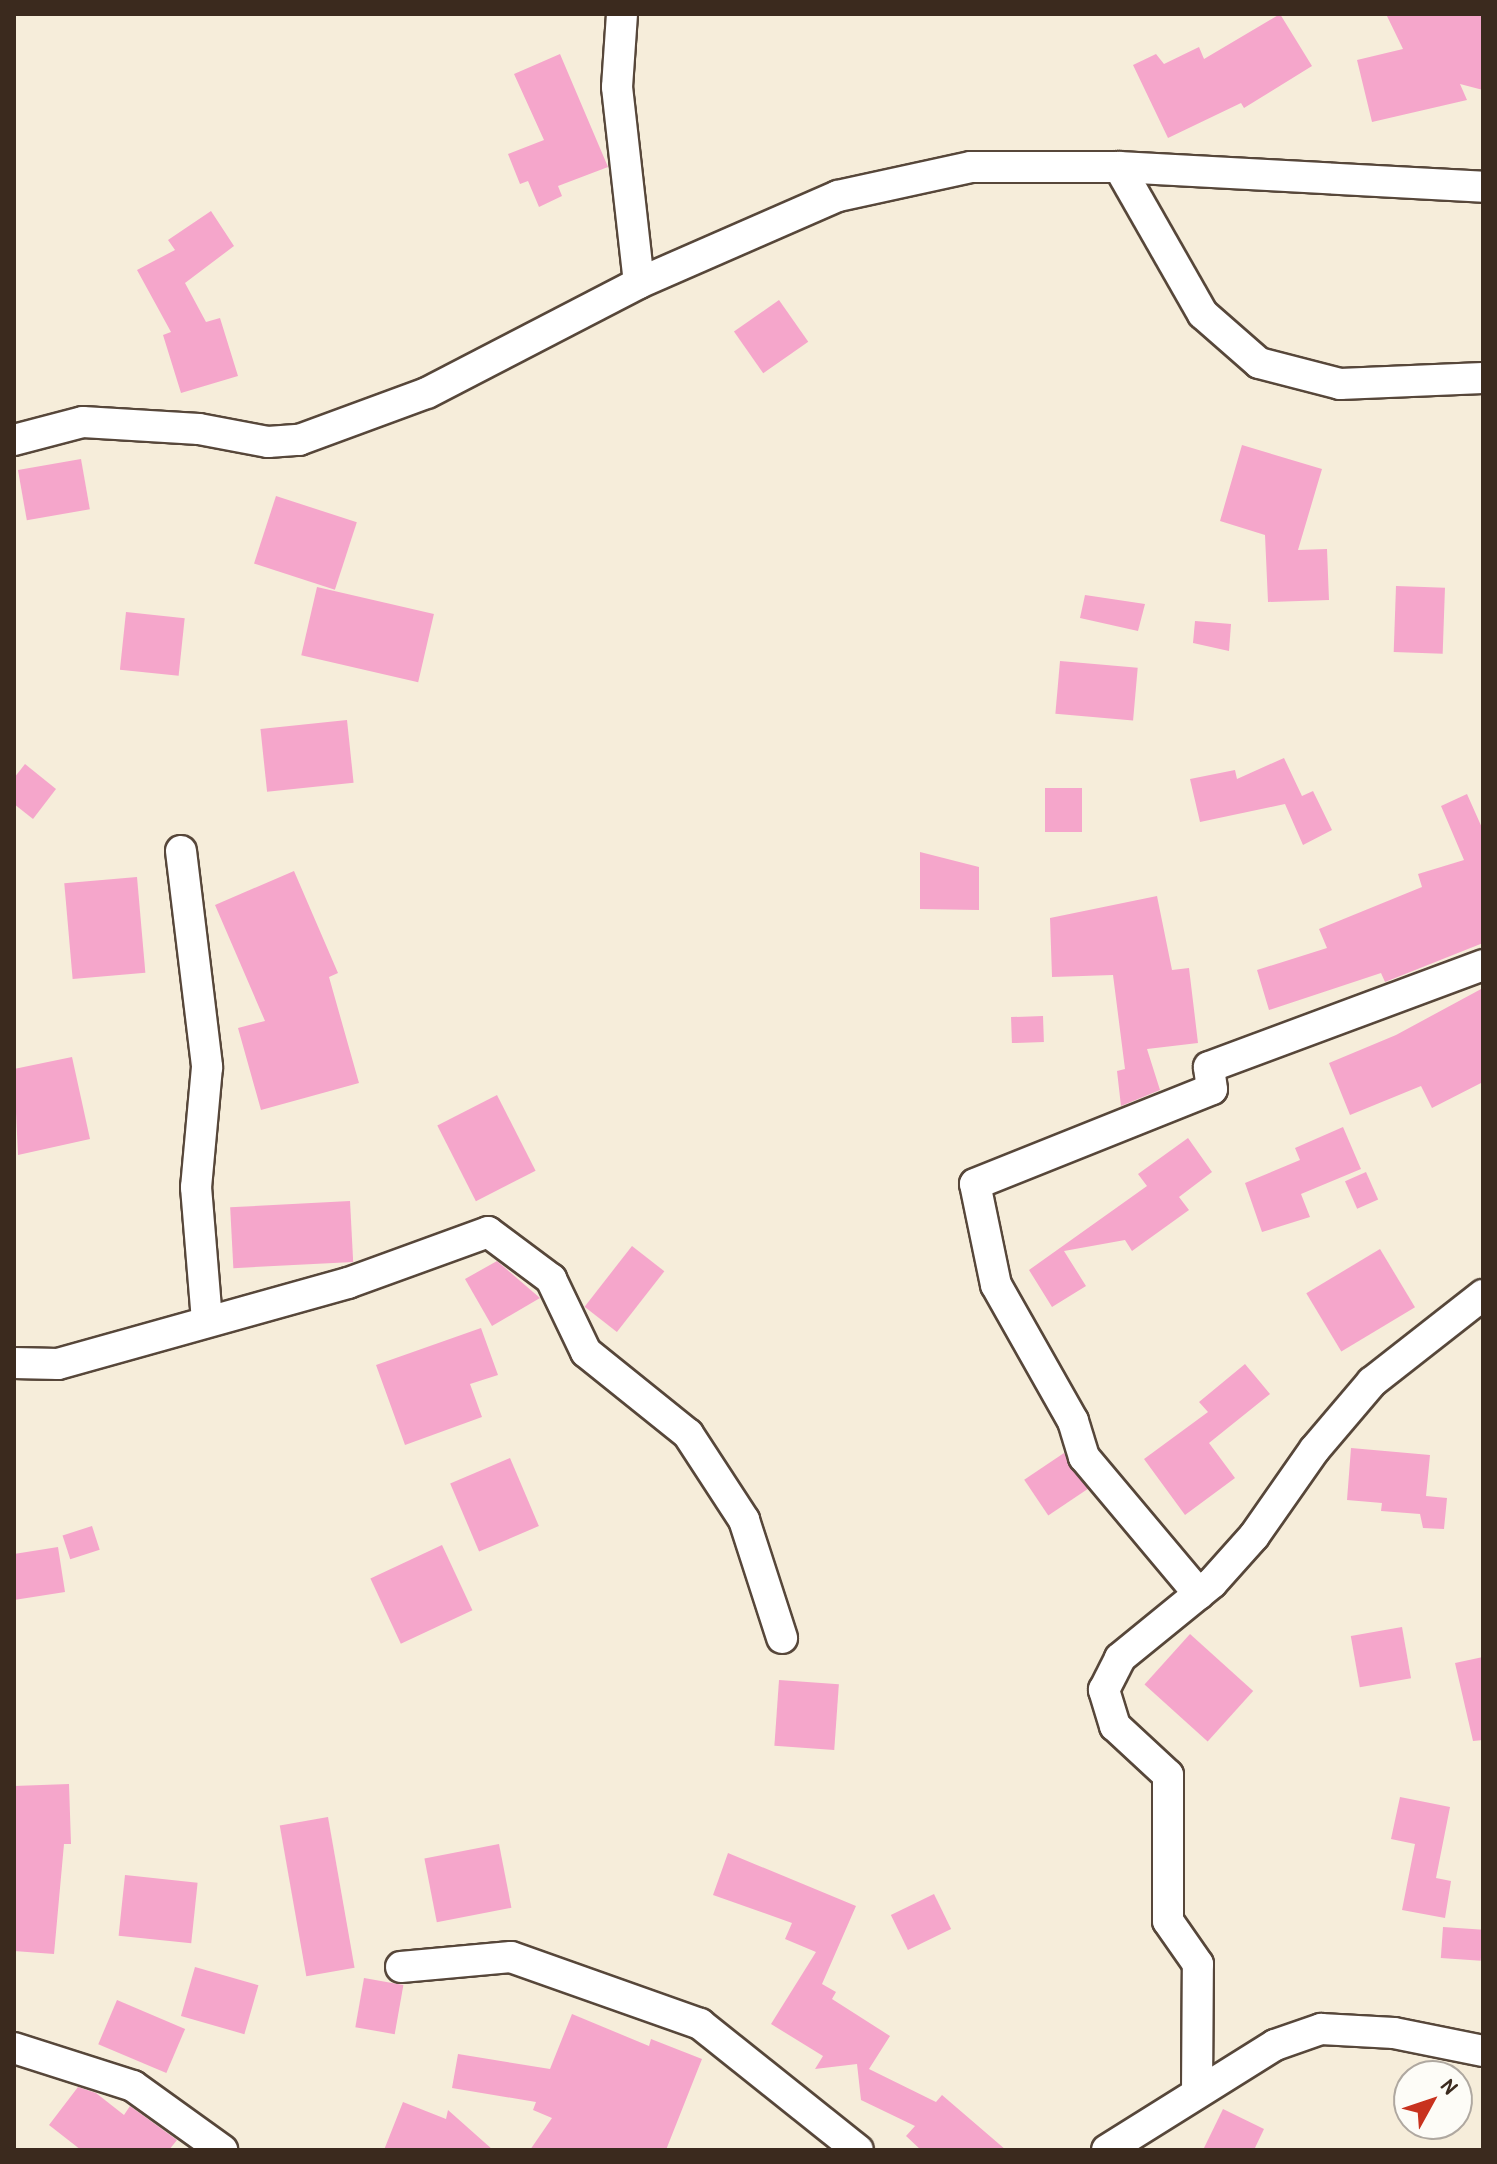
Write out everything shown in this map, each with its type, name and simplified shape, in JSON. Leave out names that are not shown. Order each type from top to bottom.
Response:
[{"type":"street","points":[[622,14],[617,87],[639,283]]},
{"type":"street","points":[[14,440],[83,422],[299,440],[427,393],[639,283],[838,196],[971,167],[1119,167],[1483,187]]},
{"type":"street","points":[[1119,167],[1203,314],[1259,363],[1340,384],[1483,378]]},
{"type":"street","points":[[181,851],[207,1067],[196,1187],[207,1322]]},
{"type":"street","points":[[1199,1594],[1084,1457],[1073,1421],[996,1285],[975,1184],[1212,1089],[1209,1067],[1483,965]]},
{"type":"street","points":[[14,1363],[58,1364],[348,1283],[488,1232],[551,1279],[586,1352],[688,1434],[744,1520],[782,1638]]},
{"type":"street","points":[[1197,2092],[1198,1964],[1168,1921],[1168,1775],[1115,1726],[1104,1690],[1120,1658],[1199,1594],[1254,1536],[1315,1449],[1372,1382],[1483,1295]]},
{"type":"street","points":[[401,1967],[511,1957],[700,2024],[858,2150]]},
{"type":"street","points":[[1107,2150],[1275,2045],[1321,2029],[1394,2033],[1483,2051]]},
{"type":"street","points":[[14,2048],[133,2086],[222,2150]]},
{"type":"building","points":[[1280,14],[1312,66],[1244,108],[1241,103],[1168,138],[1133,65],[1156,54],[1164,64],[1199,47],[1204,59]]},
{"type":"building","points":[[1386,14],[1483,14],[1483,90],[1460,84],[1467,100],[1372,122],[1357,60],[1403,49]]},
{"type":"building","points":[[560,54],[608,167],[558,186],[562,196],[539,207],[528,181],[520,184],[508,154],[544,140],[514,74]]},
{"type":"building","points":[[211,211],[234,246],[185,283],[206,322],[220,318],[238,376],[181,393],[163,335],[171,332],[137,270],[175,250],[168,240]]},
{"type":"building","points":[[779,300],[808,342],[763,373],[734,332]]},
{"type":"building","points":[[1242,445],[1322,469],[1298,550],[1327,549],[1329,600],[1268,602],[1265,535],[1220,521]]},
{"type":"building","points":[[81,459],[90,509],[27,520],[18,470]]},
{"type":"building","points":[[276,496],[357,522],[335,590],[254,564]]},
{"type":"building","points":[[1396,586],[1445,588],[1443,654],[1394,652]]},
{"type":"building","points":[[317,587],[434,614],[418,682],[301,655]]},
{"type":"building","points":[[1085,595],[1145,604],[1138,631],[1080,618]]},
{"type":"building","points":[[126,612],[185,618],[179,676],[120,670]]},
{"type":"building","points":[[1195,621],[1231,624],[1229,651],[1193,643]]},
{"type":"building","points":[[1060,661],[1138,668],[1133,721],[1055,714]]},
{"type":"building","points":[[347,720],[354,783],[267,792],[260,729]]},
{"type":"building","points":[[1284,758],[1302,796],[1313,791],[1332,830],[1303,845],[1285,804],[1200,822],[1190,779],[1235,770],[1237,779]]},
{"type":"building","points":[[25,764],[56,789],[33,819],[14,804],[14,778]]},
{"type":"building","points":[[1045,788],[1082,788],[1082,832],[1045,832]]},
{"type":"building","points":[[1467,794],[1483,830],[1483,943],[1385,982],[1381,973],[1269,1010],[1257,970],[1327,948],[1319,929],[1422,887],[1418,874],[1464,860],[1441,806]]},
{"type":"building","points":[[920,852],[979,867],[979,910],[920,909]]},
{"type":"building","points":[[294,871],[338,973],[329,977],[359,1083],[261,1110],[238,1028],[265,1021],[215,905]]},
{"type":"building","points":[[137,877],[145,973],[73,979],[64,883]]},
{"type":"building","points":[[1157,896],[1172,970],[1189,968],[1198,1043],[1147,1049],[1160,1090],[1121,1106],[1117,1071],[1125,1069],[1113,975],[1052,977],[1050,918]]},
{"type":"building","points":[[1483,988],[1483,1082],[1432,1108],[1421,1086],[1350,1115],[1329,1063],[1396,1035]]},
{"type":"building","points":[[1043,1016],[1044,1042],[1012,1043],[1011,1017]]},
{"type":"building","points":[[72,1057],[90,1139],[18,1155],[14,1069]]},
{"type":"building","points":[[497,1095],[536,1171],[476,1201],[437,1125]]},
{"type":"building","points":[[1343,1127],[1361,1169],[1301,1194],[1310,1217],[1262,1232],[1245,1183],[1300,1160],[1295,1148]]},
{"type":"building","points":[[1188,1138],[1212,1172],[1179,1197],[1189,1210],[1132,1251],[1125,1240],[1064,1251],[1086,1286],[1052,1307],[1029,1270],[1147,1186],[1138,1174]]},
{"type":"building","points":[[1366,1172],[1378,1199],[1357,1209],[1345,1181]]},
{"type":"building","points":[[350,1201],[353,1262],[233,1268],[230,1207]]},
{"type":"building","points":[[632,1246],[664,1271],[617,1332],[585,1307]]},
{"type":"building","points":[[1380,1249],[1415,1307],[1341,1352],[1306,1293]]},
{"type":"building","points":[[497,1261],[540,1298],[492,1326],[465,1279]]},
{"type":"building","points":[[481,1328],[498,1375],[470,1384],[482,1417],[405,1445],[376,1365]]},
{"type":"building","points":[[1245,1364],[1270,1394],[1209,1443],[1235,1478],[1185,1515],[1144,1459],[1208,1412],[1199,1402]]},
{"type":"building","points":[[1351,1448],[1430,1455],[1426,1496],[1447,1498],[1444,1529],[1423,1528],[1420,1514],[1381,1511],[1382,1503],[1347,1500]]},
{"type":"building","points":[[1064,1453],[1088,1489],[1048,1515],[1024,1480]]},
{"type":"building","points":[[510,1458],[539,1526],[479,1552],[450,1483]]},
{"type":"building","points":[[92,1526],[100,1550],[70,1559],[63,1536]]},
{"type":"building","points":[[442,1545],[472,1610],[401,1644],[370,1578]]},
{"type":"building","points":[[58,1547],[65,1592],[14,1600],[14,1554]]},
{"type":"building","points":[[1402,1627],[1411,1678],[1360,1687],[1351,1636]]},
{"type":"building","points":[[1190,1634],[1253,1691],[1208,1741],[1144,1685]]},
{"type":"building","points":[[1483,1657],[1483,1740],[1473,1741],[1455,1663]]},
{"type":"building","points":[[779,1680],[839,1684],[834,1750],[774,1746]]},
{"type":"building","points":[[69,1784],[71,1844],[64,1844],[54,1954],[14,1951],[14,1786]]},
{"type":"building","points":[[1400,1797],[1450,1807],[1436,1878],[1451,1881],[1445,1918],[1402,1910],[1415,1844],[1391,1839]]},
{"type":"building","points":[[328,1817],[355,1968],[306,1976],[280,1826]]},
{"type":"building","points":[[499,1844],[511,1908],[437,1922],[424,1859]]},
{"type":"building","points":[[728,1853],[856,1906],[822,1984],[836,1992],[832,1999],[890,2036],[869,2069],[936,2102],[942,2095],[1006,2150],[921,2150],[906,2136],[915,2126],[861,2100],[857,2064],[815,2069],[823,2056],[771,2024],[816,1952],[785,1939],[792,1923],[713,1895]]},
{"type":"building","points":[[125,1875],[198,1883],[191,1943],[119,1936]]},
{"type":"building","points":[[934,1894],[951,1929],[908,1950],[891,1915]]},
{"type":"building","points":[[1443,1927],[1483,1930],[1481,1961],[1441,1958]]},
{"type":"building","points":[[195,1967],[258,1985],[244,2034],[181,2016]]},
{"type":"building","points":[[364,1978],[403,1985],[395,2034],[355,2027]]},
{"type":"building","points":[[117,2000],[185,2029],[166,2073],[98,2044]]},
{"type":"building","points":[[572,2014],[649,2046],[651,2039],[702,2059],[666,2150],[530,2150],[552,2118],[533,2110],[536,2102],[452,2088],[458,2054],[550,2069]]},
{"type":"building","points":[[78,2087],[96,2093],[124,2115],[130,2106],[177,2140],[169,2150],[81,2150],[49,2125]]},
{"type":"building","points":[[403,2102],[446,2119],[448,2110],[493,2150],[384,2150]]},
{"type":"building","points":[[1223,2109],[1264,2129],[1254,2150],[1203,2150]]}]
